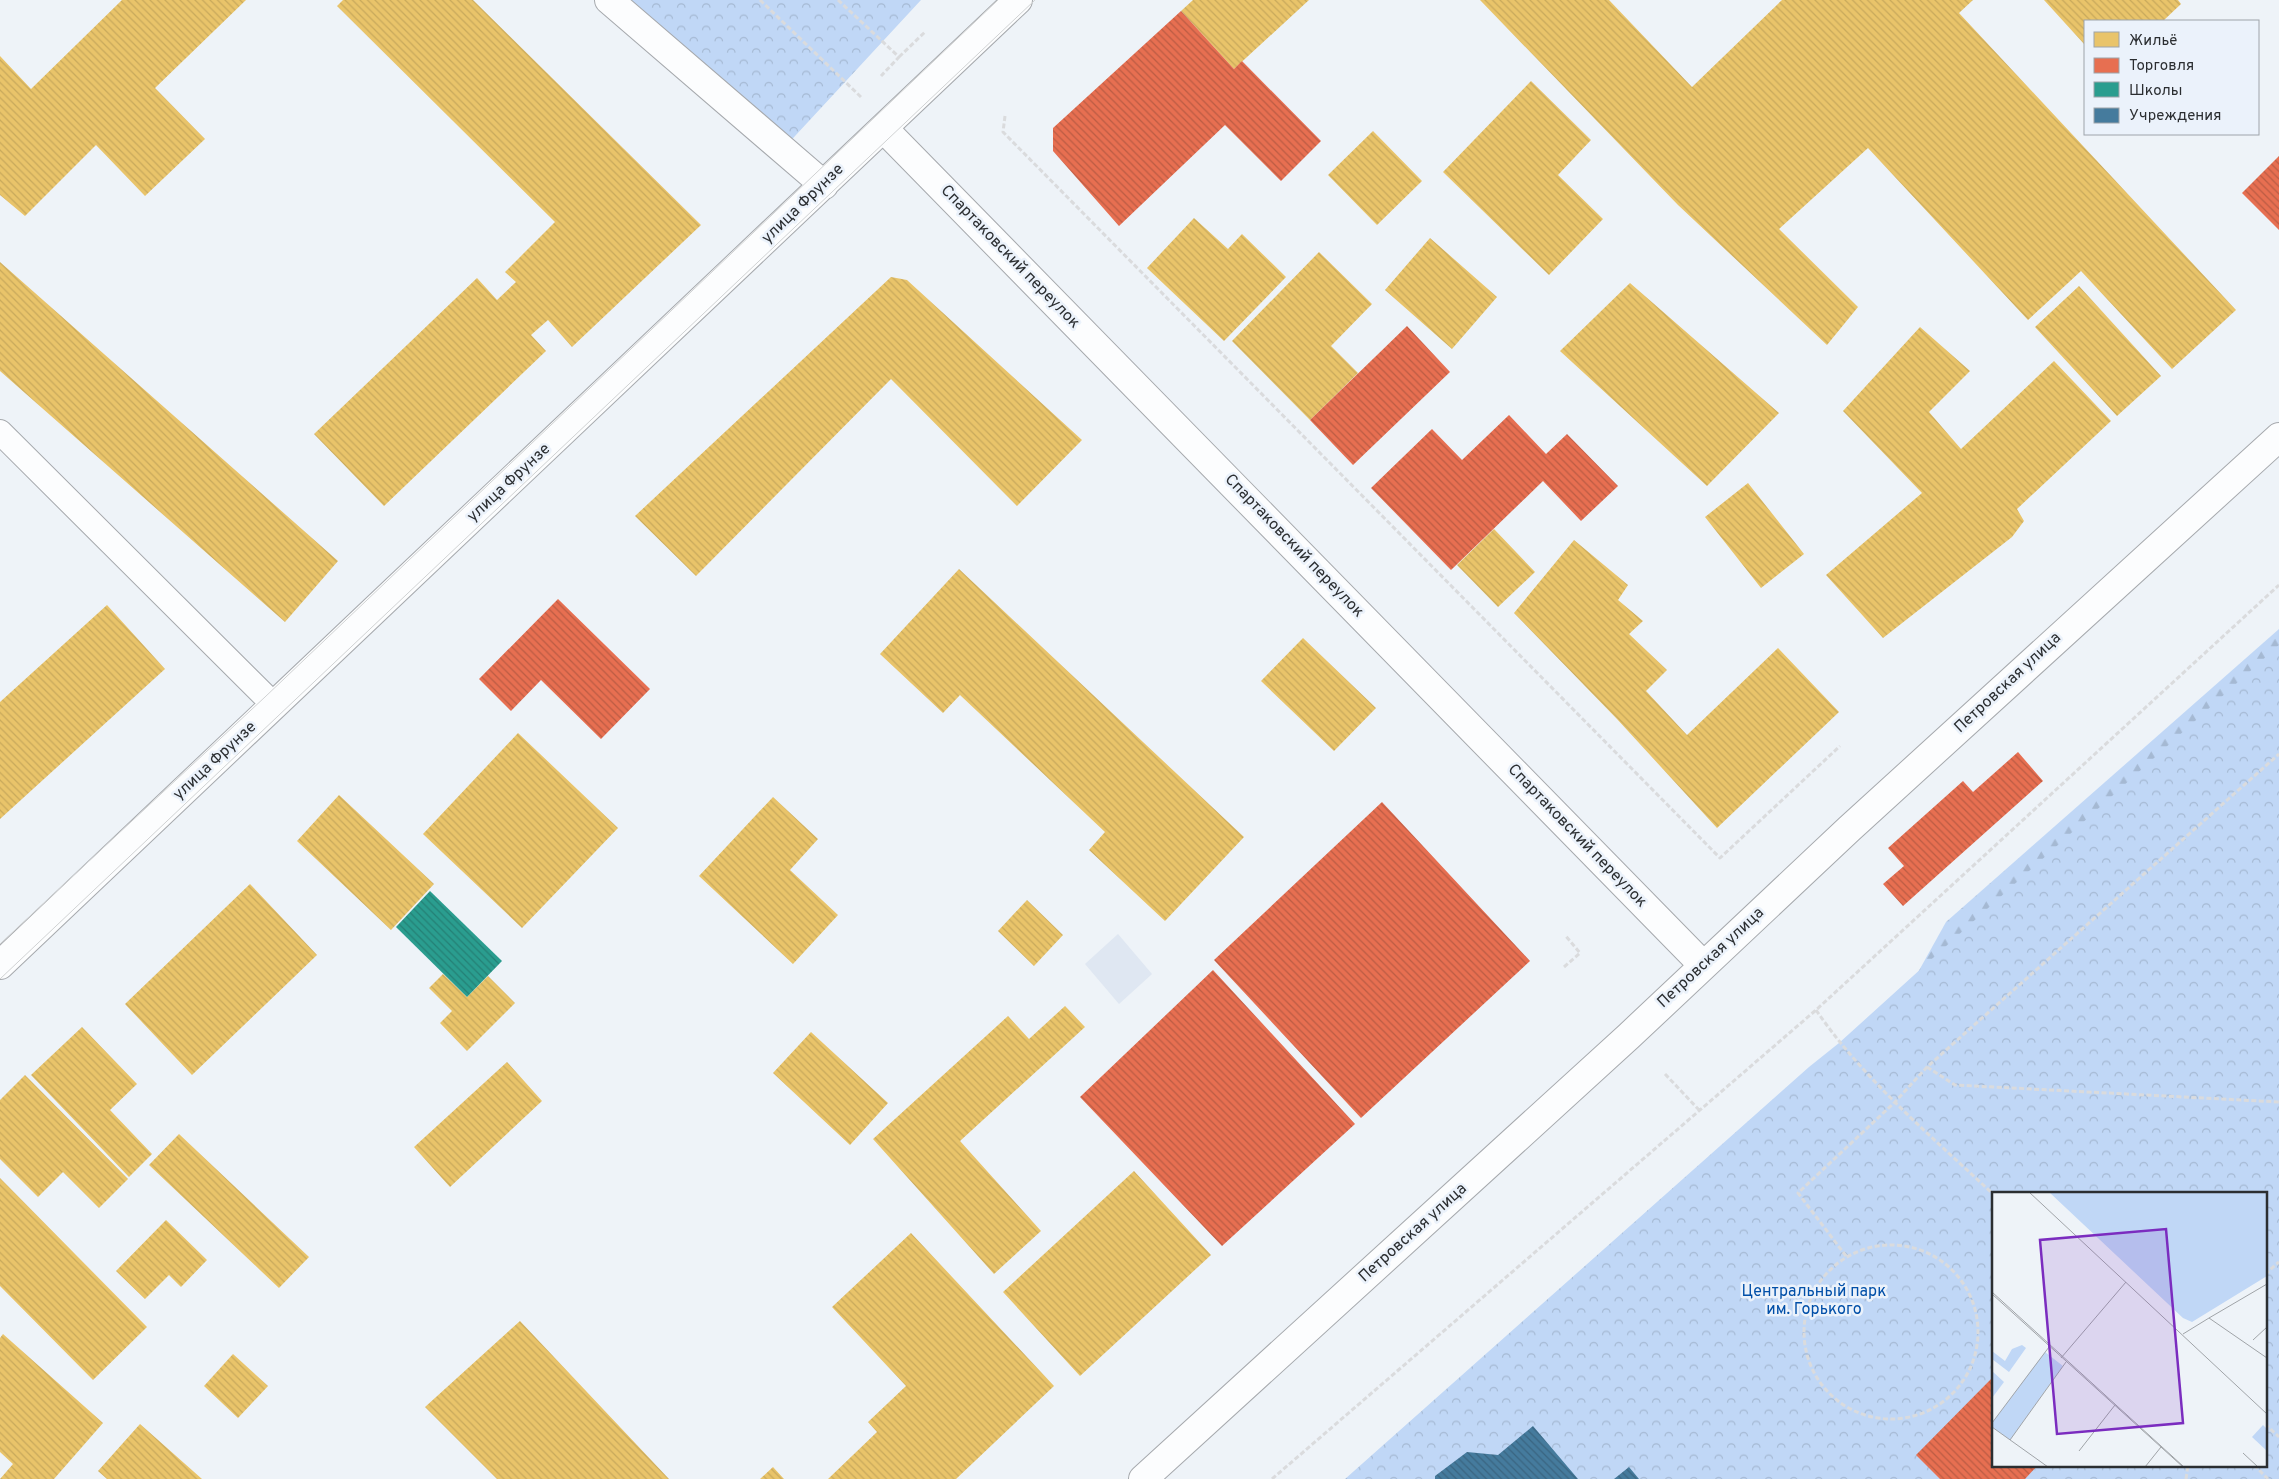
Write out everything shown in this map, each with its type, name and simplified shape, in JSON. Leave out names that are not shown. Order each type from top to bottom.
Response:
[{"type":"street","points":[[609,0],[824,185]]},
{"type":"street","name":"улица Фрунзе","points":[[0,965],[1018,0]]},
{"type":"street","name":"Спартаковский переулок","points":[[883,128],[1703,965]]},
{"type":"street","name":"Петровская улица","points":[[1143,1479],[1629,1036],[1703,965],[2074,623],[2279,437]]},
{"type":"lane","points":[[0,432],[274,705]]},
{"type":"path","points":[[760,0],[861,97],[867,90]]},
{"type":"path","points":[[838,0],[899,57]]},
{"type":"path","points":[[880,77],[926,30]]},
{"type":"path","points":[[1005,116],[1003,132],[1720,858],[1840,746]]},
{"type":"path","points":[[1272,1479],[1701,1112],[1816,1010],[2279,585]]},
{"type":"path","points":[[1846,1256],[1798,1193],[1895,1102],[1927,1067],[2279,754]]},
{"type":"path","points":[[1564,967],[1580,953],[1565,935]]},
{"type":"path","points":[[1816,1010],[1839,1043],[1895,1102],[1992,1193]]},
{"type":"path","points":[[1927,1067],[1955,1085],[2279,1102]]},
{"type":"path","points":[[1665,1074],[1701,1112]]},
{"type":"path","points":[[1905,1244],[1933,1254],[1956,1273],[1972,1299],[1978,1326],[1975,1354],[1964,1380],[1945,1401],[1920,1414],[1893,1419],[1865,1416],[1840,1403],[1820,1384],[1807,1358],[1804,1340],[1803,1331],[1809,1301],[1824,1275],[1846,1256],[1874,1245],[1905,1244]]},
{"type":"path","points":[[2266,1273],[2279,1262]]},
{"type":"path","points":[[2266,1425],[2279,1437]]},
{"type":"path","points":[[2186,1479],[2188,1466]]},
{"type":"path","points":[[2255,1466],[2268,1479]]},
{"type":"shaded area","points":[[1118,934],[1152,974],[1119,1004],[1085,964]]},
{"type":"green space","points":[[609,0],[921,0],[783,149]]},
{"type":"green space","points":[[2279,629],[2279,731],[1872,1055],[1946,922]]},
{"type":"green space","name":"Центральный парк им. Горького","points":[[2279,645],[2279,1479],[1345,1479],[1809,1067],[1839,1043]]},
{"type":"building: Жильё","points":[[122,0],[246,0],[155,88],[205,139],[145,196],[96,145],[25,216],[0,195],[0,56],[31,89]]},
{"type":"building: Жильё","points":[[343,0],[473,0],[701,225],[572,347],[548,320],[531,335],[546,351],[384,506],[314,434],[477,278],[497,300],[516,282],[505,272],[555,222],[337,6]]},
{"type":"building: Жильё","points":[[1193,0],[1309,0],[1234,69],[1181,11]]},
{"type":"building: Жильё","points":[[1480,0],[1609,0],[1692,87],[1782,0],[1973,0],[1959,13],[2236,310],[2172,369],[2081,271],[2028,320],[1868,148],[1779,229],[1858,307],[1827,345],[1678,205]]},
{"type":"building: Жильё","points":[[2044,0],[2178,0],[2181,4],[2164,20],[2084,20],[2084,44]]},
{"type":"building: Жильё","points":[[1531,81],[1591,140],[1558,175],[1603,219],[1549,275],[1443,172]]},
{"type":"building: Жильё","points":[[1373,131],[1422,181],[1377,225],[1328,175]]},
{"type":"building: Жильё","points":[[1194,218],[1228,249],[1242,234],[1286,277],[1224,341],[1147,268]]},
{"type":"building: Жильё","points":[[1430,238],[1497,297],[1452,349],[1385,290]]},
{"type":"building: Жильё","points":[[1319,252],[1372,304],[1331,346],[1358,373],[1310,420],[1232,341]]},
{"type":"building: Жильё","points":[[0,262],[338,561],[285,622],[0,371]]},
{"type":"building: Жильё","points":[[891,277],[907,280],[1082,440],[1017,506],[891,379],[696,576],[635,516]]},
{"type":"building: Жильё","points":[[1630,283],[1779,413],[1707,486],[1560,351]]},
{"type":"building: Жильё","points":[[2079,286],[2161,376],[2117,416],[2035,327]]},
{"type":"building: Жильё","points":[[1920,327],[1970,371],[1929,412],[1961,449],[2054,361],[2111,421],[2017,509],[2024,521],[2012,537],[1883,638],[1826,575],[1922,493],[1843,411]]},
{"type":"building: Жильё","points":[[1748,483],[1804,554],[1761,588],[1705,517]]},
{"type":"building: Жильё","points":[[1494,529],[1535,572],[1498,607],[1457,565]]},
{"type":"building: Жильё","points":[[1574,540],[1628,585],[1618,600],[1643,621],[1629,634],[1667,670],[1646,691],[1687,735],[1778,648],[1839,712],[1717,828],[1617,719],[1514,613]]},
{"type":"building: Жильё","points":[[959,569],[1244,837],[1165,921],[1089,850],[1105,832],[960,695],[943,713],[880,654]]},
{"type":"building: Жильё","points":[[107,605],[165,669],[0,819],[0,702]]},
{"type":"building: Жильё","points":[[1303,638],[1376,708],[1334,751],[1261,681]]},
{"type":"building: Жильё","points":[[518,733],[618,828],[522,928],[423,834]]},
{"type":"building: Жильё","points":[[339,795],[434,884],[391,930],[297,841]]},
{"type":"building: Жильё","points":[[773,797],[818,839],[790,870],[838,915],[793,964],[699,876]]},
{"type":"building: Жильё","points":[[250,884],[317,955],[192,1075],[125,1004]]},
{"type":"building: Жильё","points":[[1027,900],[1063,935],[1034,966],[998,931]]},
{"type":"building: Жильё","points":[[443,974],[467,997],[488,976],[515,1003],[467,1051],[440,1023],[452,1011],[429,988]]},
{"type":"building: Жильё","points":[[1065,1006],[1085,1027],[960,1141],[1041,1231],[994,1274],[873,1139],[1008,1016],[1029,1039]]},
{"type":"building: Жильё","points":[[82,1027],[137,1084],[110,1110],[152,1154],[129,1177],[31,1075]]},
{"type":"building: Жильё","points":[[811,1032],[888,1103],[850,1145],[773,1073]]},
{"type":"building: Жильё","points":[[507,1062],[542,1101],[450,1187],[414,1147]]},
{"type":"building: Жильё","points":[[25,1075],[128,1179],[99,1208],[63,1172],[38,1197],[0,1159],[0,1100]]},
{"type":"building: Жильё","points":[[179,1134],[309,1257],[279,1288],[149,1165]]},
{"type":"building: Жильё","points":[[1134,1171],[1211,1255],[1080,1376],[1003,1292]]},
{"type":"building: Жильё","points":[[0,1178],[147,1327],[93,1380],[0,1286]]},
{"type":"building: Жильё","points":[[166,1220],[207,1260],[181,1287],[169,1275],[145,1299],[116,1271]]},
{"type":"building: Жильё","points":[[911,1233],[1054,1386],[956,1479],[828,1479],[877,1432],[868,1422],[906,1386],[832,1307]]},
{"type":"building: Жильё","points":[[520,1321],[669,1479],[497,1479],[425,1407]]},
{"type":"building: Жильё","points":[[3,1334],[103,1423],[54,1479],[0,1479],[13,1464],[0,1452],[0,1338]]},
{"type":"building: Жильё","points":[[233,1354],[268,1386],[238,1418],[204,1386]]},
{"type":"building: Жильё","points":[[140,1424],[202,1479],[107,1479],[98,1471]]},
{"type":"building: Жильё","points":[[773,1467],[784,1479],[760,1479]]},
{"type":"building: Торговля","points":[[1181,11],[1234,69],[1242,61],[1321,141],[1281,181],[1225,125],[1119,226],[1053,151],[1053,128]]},
{"type":"building: Торговля","points":[[2279,156],[2279,230],[2242,193]]},
{"type":"building: Торговля","points":[[1407,326],[1450,372],[1353,465],[1310,420]]},
{"type":"building: Торговля","points":[[1509,415],[1546,454],[1567,434],[1618,486],[1581,521],[1543,481],[1451,570],[1371,488],[1432,429],[1462,460]]},
{"type":"building: Торговля","points":[[558,599],[650,689],[601,739],[541,680],[511,711],[479,679]]},
{"type":"building: Торговля","points":[[2018,752],[2043,781],[1903,906],[1883,884],[1904,866],[1888,848],[1963,781],[1973,792]]},
{"type":"building: Торговля","points":[[1382,802],[1530,961],[1361,1118],[1214,960]]},
{"type":"building: Торговля","points":[[1213,970],[1355,1124],[1222,1246],[1080,1097]]},
{"type":"building: Торговля","points":[[1992,1378],[1992,1466],[2037,1466],[2025,1479],[1940,1479],[1916,1455]]},
{"type":"building: Школы","points":[[430,891],[502,961],[467,997],[396,927]]},
{"type":"building: Учреждения","points":[[1533,1426],[1578,1479],[1435,1479],[1435,1476],[1467,1452],[1498,1455]]},
{"type":"building: Учреждения","points":[[1629,1467],[1639,1479],[1614,1479]]},
{"type":"tram line","points":[[0,944],[265,697],[998,0]]},
{"type":"tram line","points":[[0,979],[1035,0]]}]
